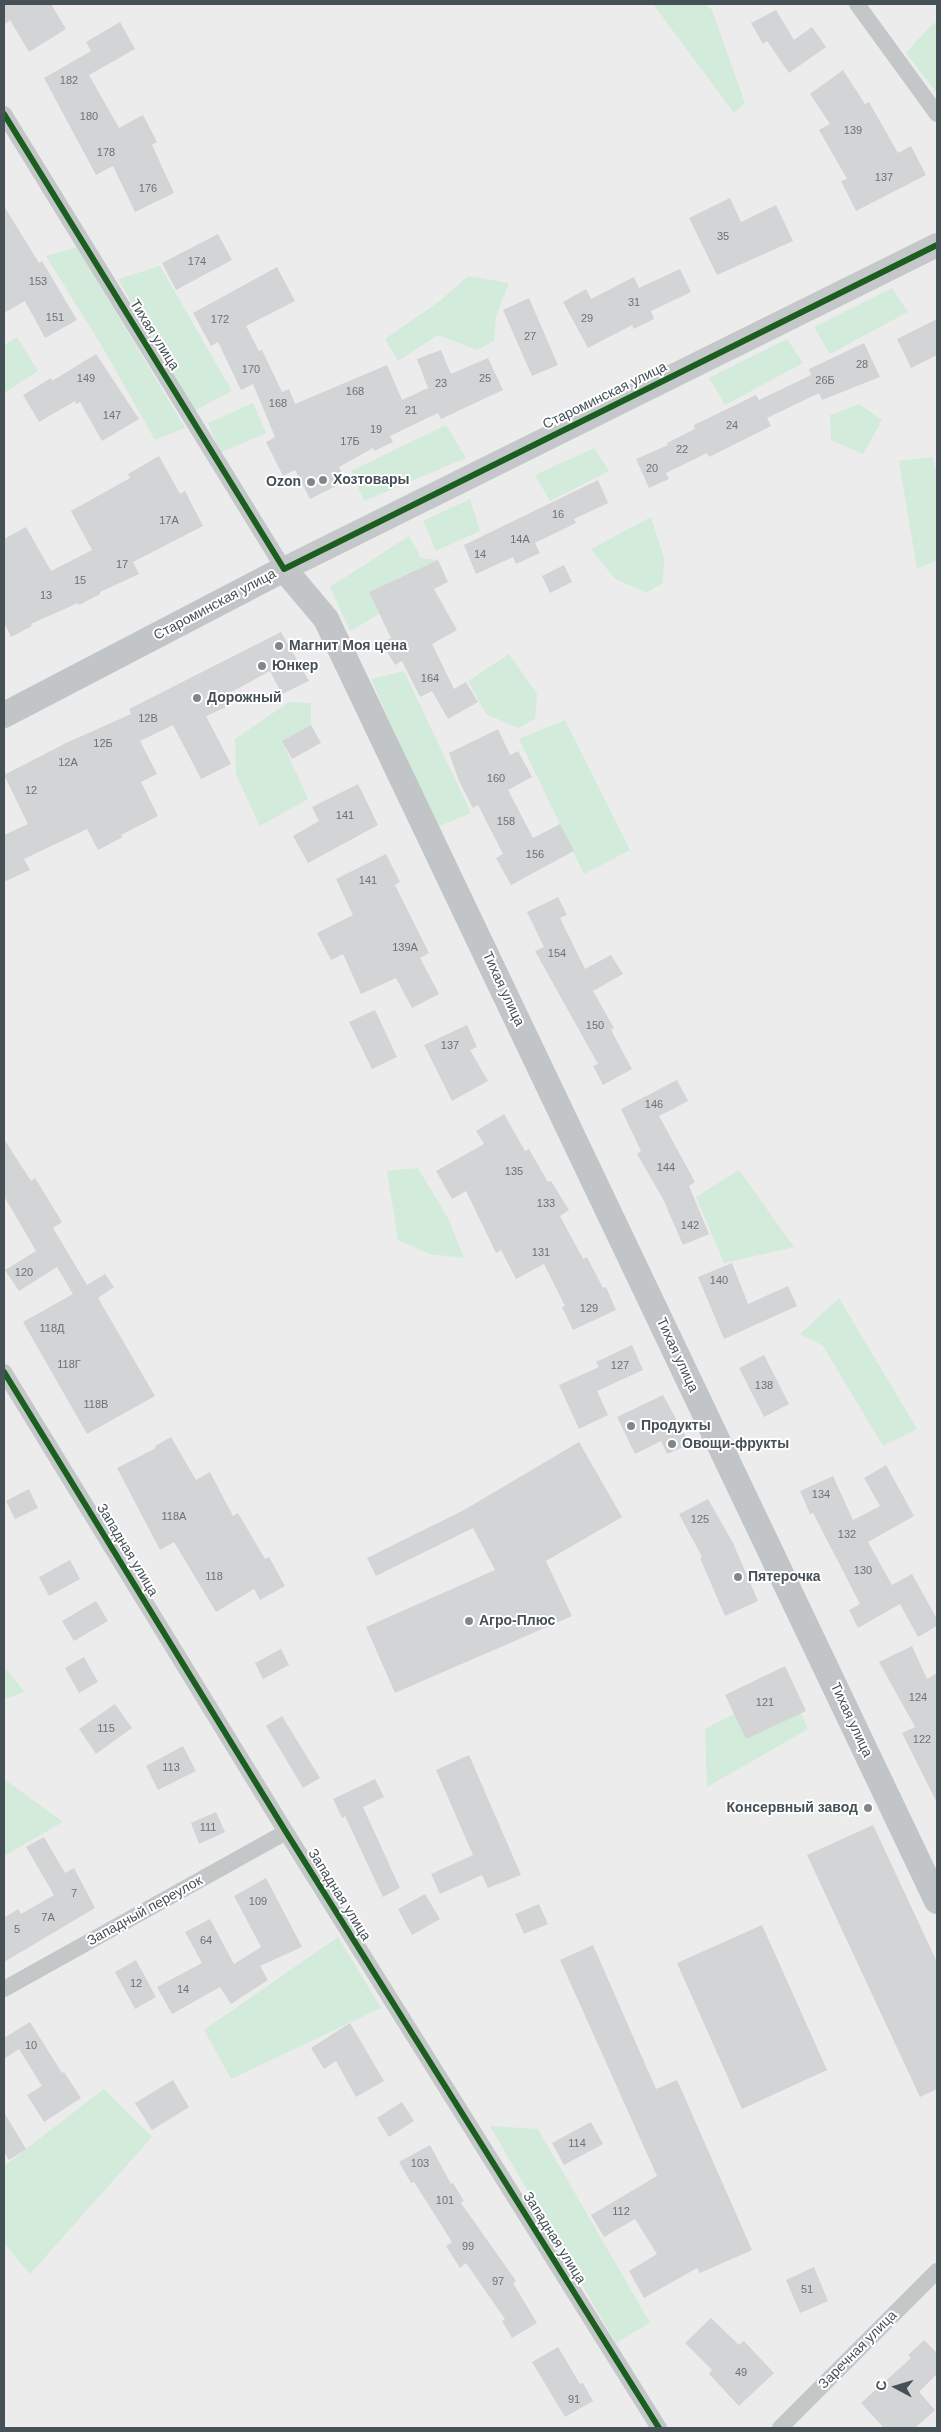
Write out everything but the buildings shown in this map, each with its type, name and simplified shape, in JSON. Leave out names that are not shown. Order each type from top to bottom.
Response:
[{"type":"main road","name":"Староминская улица","points":[[4,715],[284,569]]},
{"type":"main road","name":"Тихая улица","points":[[284,569],[326,619],[937,1901]]},
{"type":"street","points":[[857,4],[937,114]]},
{"type":"street","name":"Тихая улица","points":[[4,114],[284,569]]},
{"type":"street","name":"Староминская улица","points":[[284,569],[937,245]]},
{"type":"street","name":"Западная улица","points":[[6,1382],[659,2428]]},
{"type":"street","name":"Западный переулок","points":[[4,1989],[286,1832]]},
{"type":"street","name":"Заречная улица","points":[[780,2428],[937,2271]]},
{"type":"green space","points":[[653,4],[706,4],[712,10],[745,103],[734,113]]},
{"type":"green space","points":[[934,22],[937,26],[937,93],[906,53]]},
{"type":"green space","points":[[77,247],[185,428],[155,440],[103,348],[46,256]]},
{"type":"green space","points":[[160,266],[232,391],[194,411],[118,279]]},
{"type":"green space","points":[[468,276],[509,283],[496,316],[494,341],[477,350],[438,335],[398,361],[385,339],[441,300]]},
{"type":"green space","points":[[892,288],[908,312],[830,354],[814,327]]},
{"type":"green space","points":[[17,337],[38,371],[4,393],[4,345]]},
{"type":"green space","points":[[787,339],[803,363],[725,405],[709,378]]},
{"type":"green space","points":[[253,403],[266,433],[220,453],[208,423]]},
{"type":"green space","points":[[859,404],[882,420],[863,454],[831,440],[830,415]]},
{"type":"green space","points":[[446,425],[466,458],[364,501],[351,471]]},
{"type":"green space","points":[[594,448],[609,471],[550,501],[535,475]]},
{"type":"green space","points":[[933,457],[937,474],[937,560],[917,569],[899,461]]},
{"type":"green space","points":[[470,499],[480,531],[436,551],[423,521]]},
{"type":"green space","points":[[651,517],[664,558],[663,583],[646,593],[614,578],[591,549]]},
{"type":"green space","points":[[409,536],[421,558],[438,560],[369,592],[379,614],[350,631],[330,587]]},
{"type":"green space","points":[[509,654],[537,694],[535,719],[518,728],[486,714],[468,681]]},
{"type":"green space","points":[[404,671],[471,813],[437,827],[371,679]]},
{"type":"green space","points":[[289,702],[311,703],[311,725],[282,741],[308,799],[260,826],[236,775],[235,739]]},
{"type":"green space","points":[[565,720],[630,850],[584,874],[519,739]]},
{"type":"green space","points":[[418,1168],[449,1220],[464,1258],[430,1254],[398,1240],[387,1171]]},
{"type":"green space","points":[[739,1170],[794,1247],[724,1263],[696,1197]]},
{"type":"green space","points":[[839,1298],[917,1429],[883,1446],[823,1346],[800,1334]]},
{"type":"green space","points":[[4,1667],[25,1692],[4,1699]]},
{"type":"green space","points":[[788,1686],[808,1729],[707,1787],[705,1729]]},
{"type":"green space","points":[[4,1779],[63,1822],[4,1856]]},
{"type":"green space","points":[[338,1937],[381,2008],[231,2079],[204,2030]]},
{"type":"green space","points":[[104,2089],[152,2137],[30,2274],[4,2243],[4,2166]]},
{"type":"green space","points":[[490,2126],[538,2129],[650,2323],[616,2343]]},
{"type":"cycle path","points":[[4,114],[284,569],[937,245]]},
{"type":"cycle path","points":[[4,1372],[286,1832],[659,2428]]},
{"type":"place","name":"Хозтовары","points":[[323,480]]},
{"type":"place","name":"Ozon","points":[[311,482]]},
{"type":"place","name":"Магнит Моя цена","points":[[279,646]]},
{"type":"place","name":"Юнкер","points":[[262,666]]},
{"type":"place","name":"Дорожный","points":[[197,698]]},
{"type":"place","name":"Продукты","points":[[631,1426]]},
{"type":"place","name":"Овощи-фрукты","points":[[672,1444]]},
{"type":"place","name":"Пятерочка","points":[[738,1577]]},
{"type":"place","name":"Агро-Плюс","points":[[469,1621]]},
{"type":"place","name":"Консервный завод","points":[[868,1808]]}]
